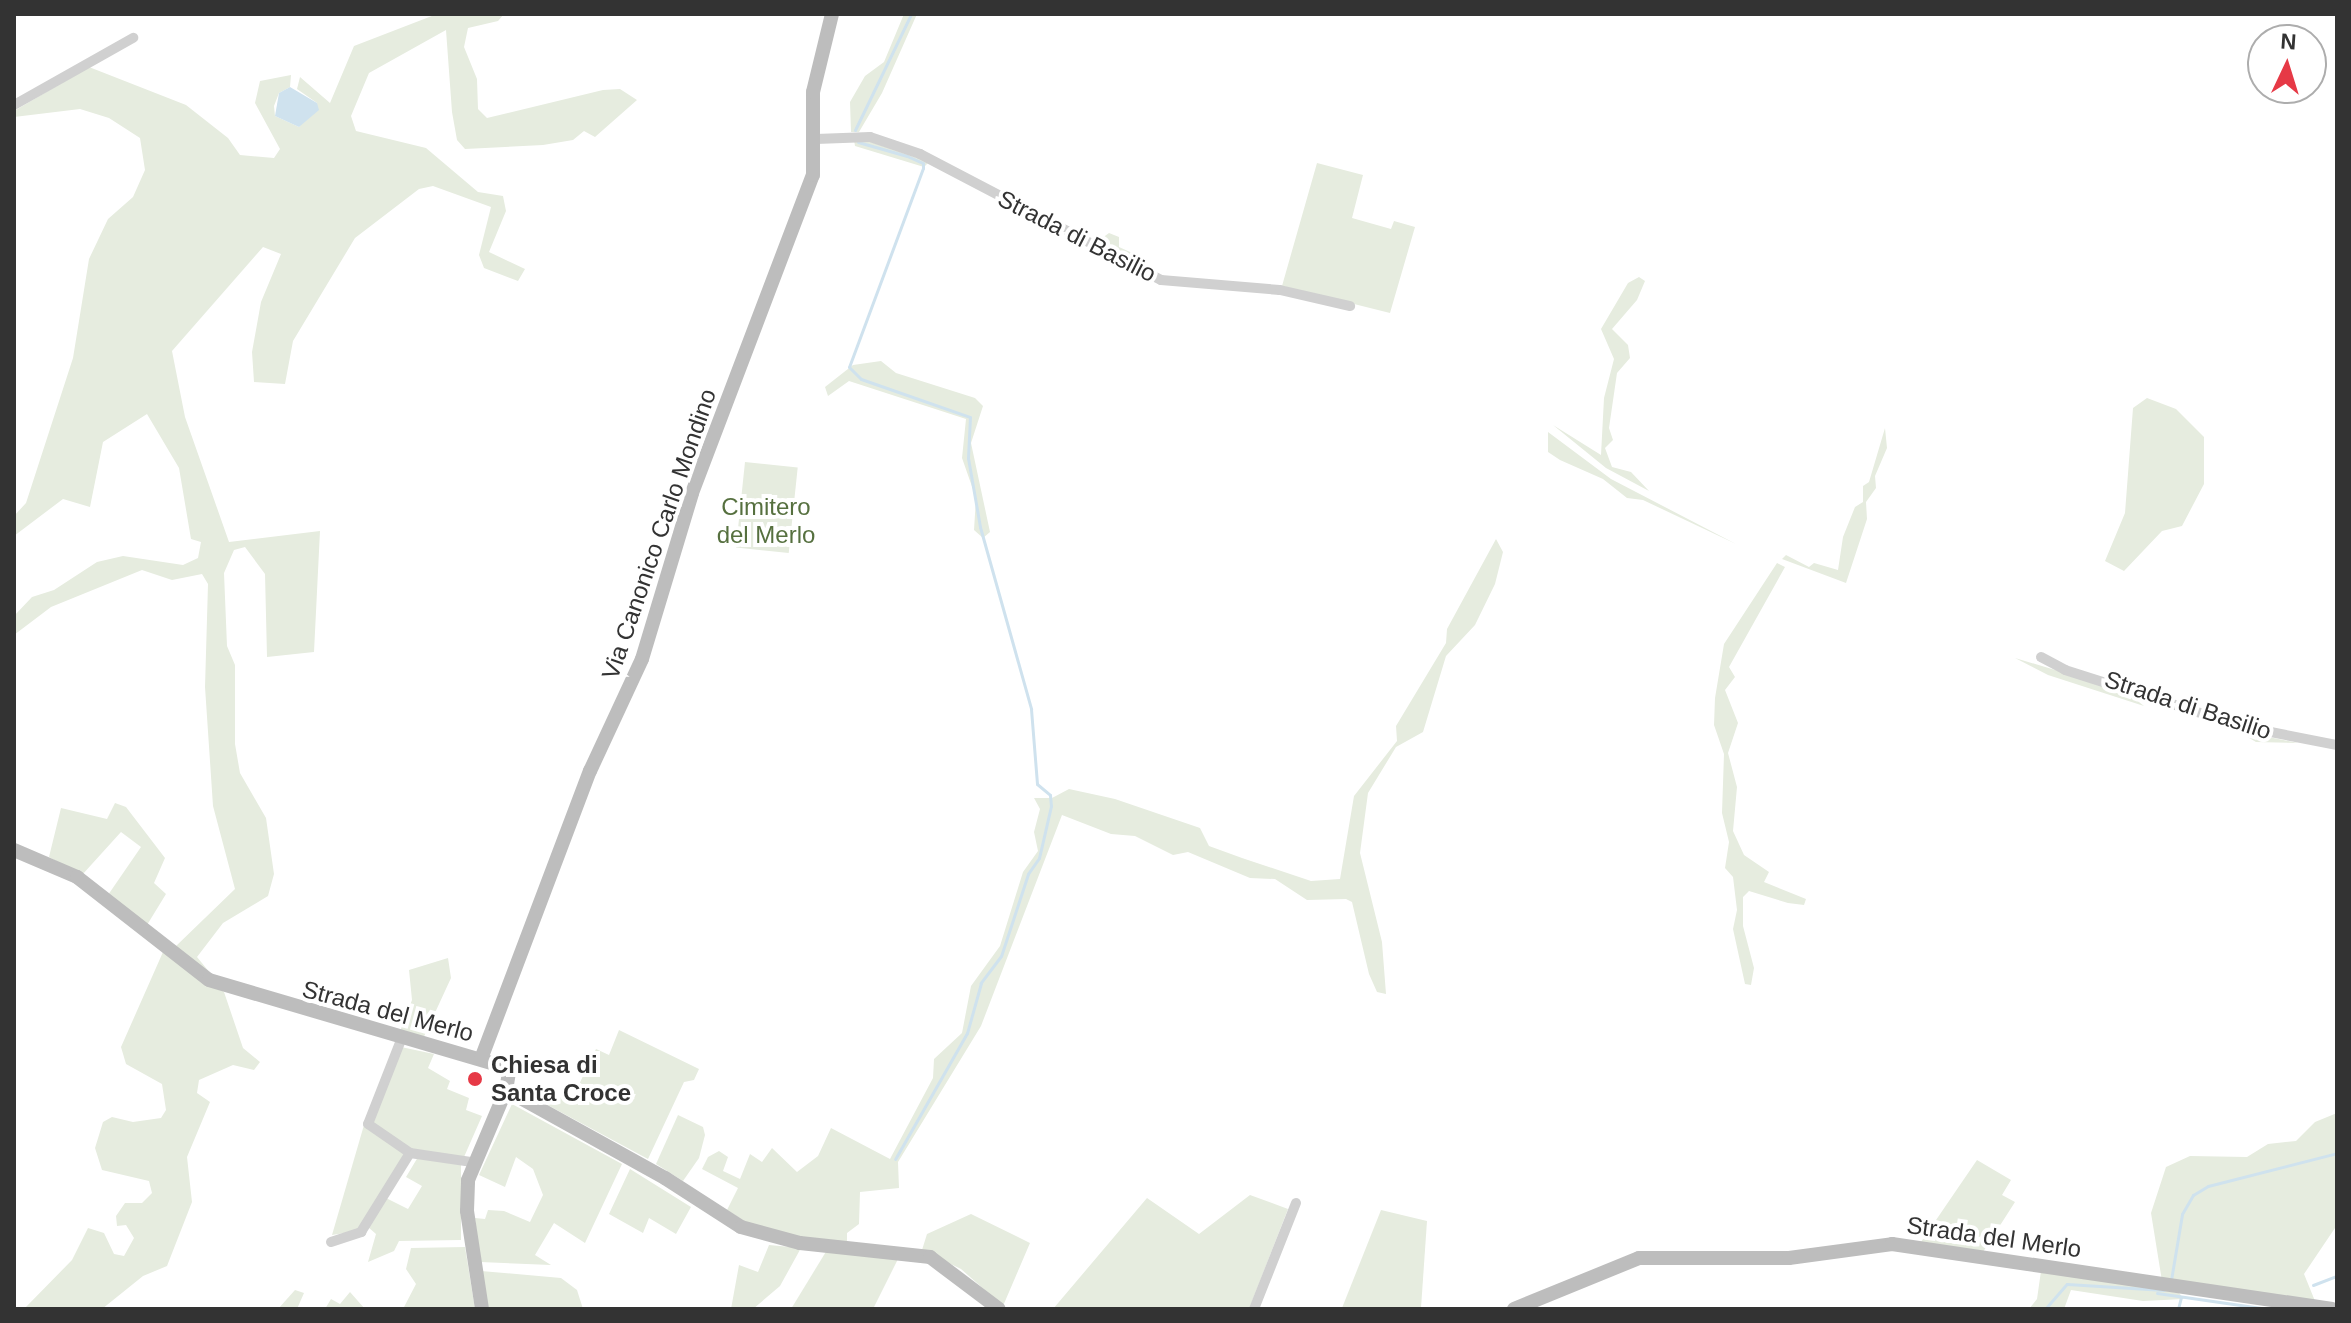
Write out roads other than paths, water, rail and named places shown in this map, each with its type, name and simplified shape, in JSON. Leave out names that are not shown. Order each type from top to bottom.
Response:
[{"type":"street","name":"Via Canonico Carlo Mondino","points":[[481,1059],[590,771],[642,659],[692,493],[813,175],[816,139],[814,84],[832,14]]},
{"type":"street","points":[[14,105],[133,38]]},
{"type":"street","name":"Strada di Basilio","points":[[816,139],[870,137],[920,154],[1161,280],[1280,290],[1350,306]]},
{"type":"street","name":"Strada di Basilio","points":[[2041,657],[2245,727],[2337,745]]},
{"type":"street","name":"Strada del Merlo","points":[[14,850],[77,877],[209,980],[401,1040],[481,1059],[509,1072],[506,1090],[648,1168],[741,1227],[800,1243],[925,1256],[950,1268],[999,1309]]},
{"type":"street","points":[[401,1040],[368,1124],[410,1153],[472,1162]]},
{"type":"street","points":[[482,1309],[467,1211],[472,1162],[506,1090]]},
{"type":"street","points":[[331,1242],[361,1232],[410,1153]]},
{"type":"street","points":[[1254,1309],[1296,1203]]},
{"type":"street","name":"Strada del Merlo","points":[[1514,1309],[1639,1258],[1789,1258],[1892,1244],[2332,1309]]},
{"type":"water","points":[[290,87],[317,103],[319,110],[299,127],[275,116],[279,93]]},
{"type":"waterway","points":[[855,130],[911,14]]},
{"type":"waterway","points":[[858,142],[907,156],[923,163],[923,168],[849,367],[861,379],[970,417],[968,458],[980,527],[1031,709],[1037,784],[1050,795],[1051,806],[1039,858],[1028,874],[1001,956],[981,983],[967,1033],[895,1159]]},
{"type":"waterway","points":[[2171,1280],[2182,1214],[2193,1195],[2208,1186],[2337,1153]]},
{"type":"waterway","points":[[2313,1285],[2337,1276]]},
{"type":"waterway","points":[[2045,1309],[2067,1284],[2164,1290]]},
{"type":"waterway","points":[[2157,1293],[2268,1309]]},
{"type":"waterway","points":[[2178,1309],[2181,1297]]},
{"type":"place","name":"Chiesa di Santa Croce","points":[[475,1079]]},
{"type":"park label","name":"Cimitero del Merlo","points":[[766,521]]}]
